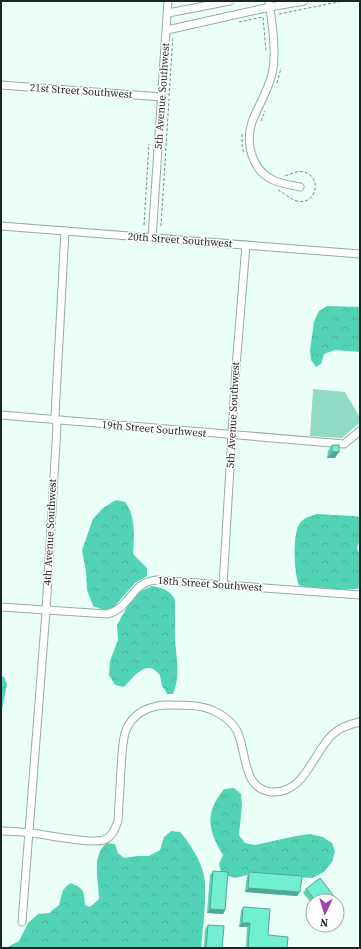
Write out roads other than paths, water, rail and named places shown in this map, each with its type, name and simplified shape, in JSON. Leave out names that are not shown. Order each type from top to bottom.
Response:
[{"type":"street","name":"5th Avenue Southwest","points":[[152,238],[168,1]]},
{"type":"street","points":[[168,13],[230,1]]},
{"type":"street","points":[[167,30],[270,4],[304,1]]},
{"type":"street","points":[[270,4],[274,51],[273,72],[252,123],[249,136],[249,145],[254,160],[265,175],[276,181],[300,187]]},
{"type":"street","name":"21st Street Southwest","points":[[1,85],[162,97]]},
{"type":"street","name":"20th Street Southwest","points":[[1,226],[360,254]]},
{"type":"street","name":"4th Avenue Southwest","points":[[20,920],[29,832],[46,611],[57,426],[55,420],[65,231]]},
{"type":"street","name":"5th Avenue Southwest","points":[[223,585],[236,367],[246,245]]},
{"type":"street","name":"19th Street Southwest","points":[[1,415],[344,444],[360,431]]},
{"type":"street","name":"18th Street Southwest","points":[[1,607],[99,615],[114,613],[123,607],[140,585],[150,580],[360,596]]},
{"type":"street","points":[[1,831],[29,832],[90,841],[103,840],[110,837],[118,821],[126,732],[133,719],[143,710],[154,706],[164,704],[198,706],[224,716],[238,732],[247,769],[254,782],[261,789],[273,792],[288,789],[297,784],[329,737],[341,728],[360,722]]}]
